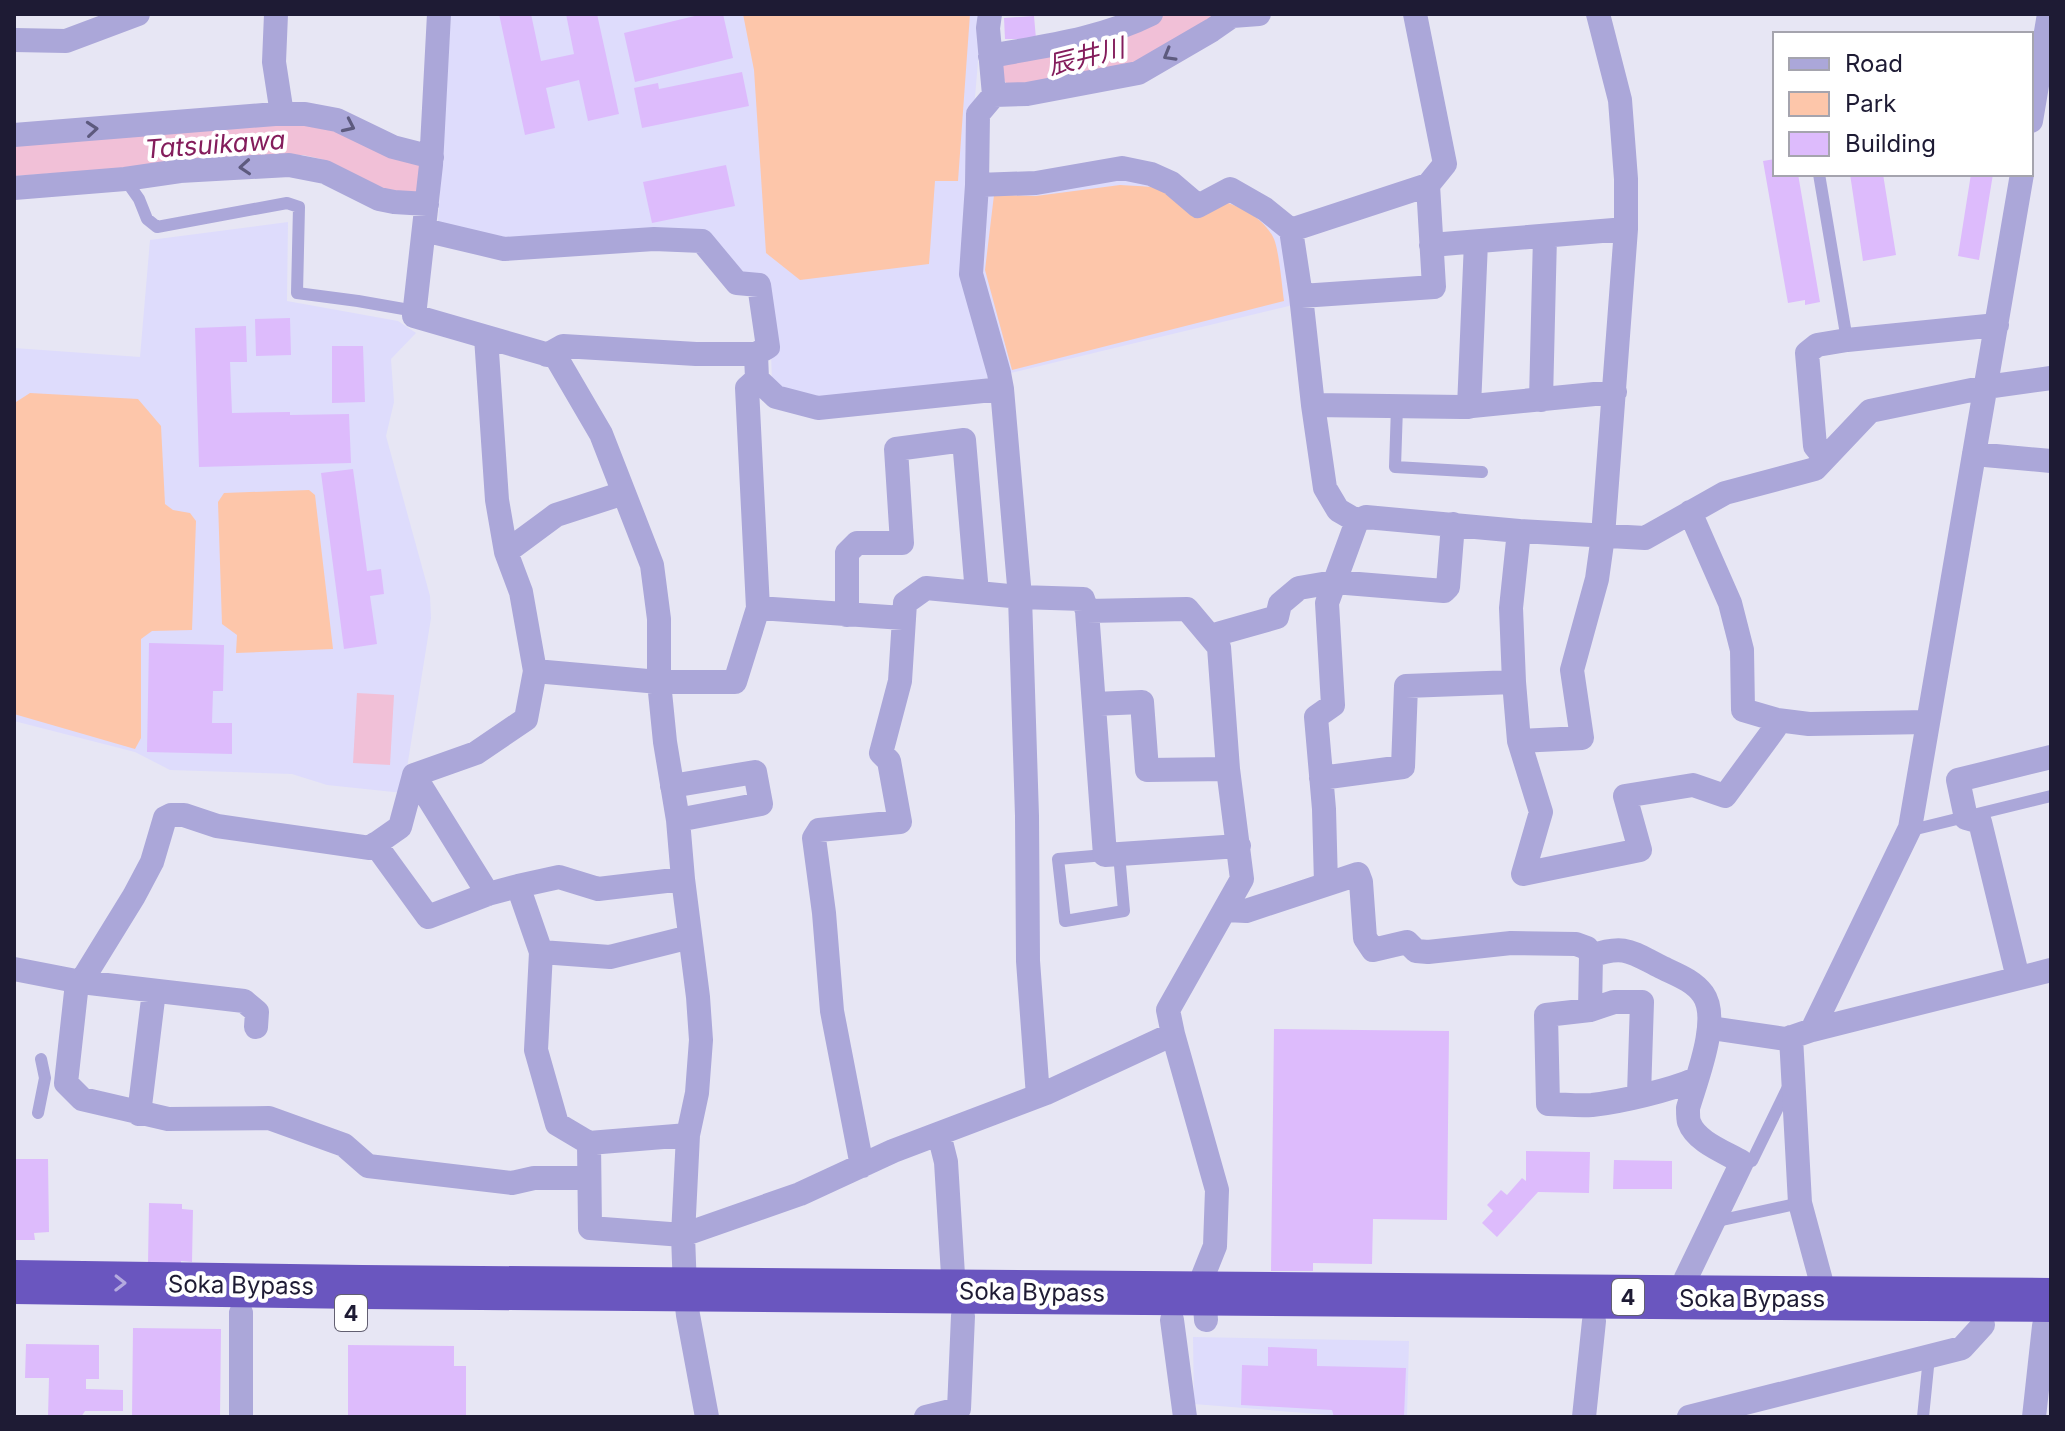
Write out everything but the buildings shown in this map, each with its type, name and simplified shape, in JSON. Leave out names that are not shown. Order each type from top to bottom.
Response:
[{"type":"highway","name":"Soka Bypass","points":[[14,1282],[78,1278],[687,1302]]},
{"type":"highway","name":"Soka Bypass","points":[[1194,1311],[1681,1297],[1826,1299],[2049,1317]]},
{"type":"highway","name":"Soka Bypass","points":[[14,1312],[241,1313],[687,1302],[959,1304],[1594,1321],[1983,1325],[2049,1317]]},
{"type":"street","points":[[14,40],[66,41],[138,14]]},
{"type":"street","points":[[276,14],[274,62],[282,114]]},
{"type":"street","points":[[439,14],[432,157],[414,316],[556,357],[601,434],[652,565],[659,619],[659,682],[665,742],[678,820],[701,1040],[697,1093],[688,1135],[683,1235],[687,1302],[707,1417]]},
{"type":"street","points":[[990,14],[988,28],[994,95],[978,114],[971,274],[1002,389],[1020,597],[1028,961],[1038,1096]]},
{"type":"street","points":[[990,56],[1092,36],[1126,26],[1151,14]]},
{"type":"street","points":[[994,95],[1027,94],[1138,73],[1234,15],[1259,14]]},
{"type":"street","points":[[1291,230],[1428,185],[1445,164],[1415,14]]},
{"type":"street","points":[[1519,741],[1582,738],[1572,670],[1597,579],[1603,536],[1626,229],[1620,100],[1598,14]]},
{"type":"street","points":[[2033,117],[2043,97],[2049,14]]},
{"type":"street","points":[[14,135],[305,114],[337,120],[393,147],[432,157]]},
{"type":"street","points":[[14,188],[180,171],[289,165],[325,172],[379,199],[427,204]]},
{"type":"street","points":[[977,185],[1036,183],[1122,168],[1151,174],[1171,183],[1198,206],[1230,189],[1265,209],[1291,230],[1325,488],[1338,510],[1357,521]]},
{"type":"street","points":[[1826,1299],[1800,1203],[1793,1078],[1802,1034],[1910,828],[2022,176]]},
{"type":"street","points":[[1301,296],[1434,287],[1428,185]]},
{"type":"street","points":[[1431,245],[1626,229]]},
{"type":"street","points":[[424,230],[504,249],[654,239],[702,241],[737,283],[759,285],[768,347],[756,354],[696,354],[563,346],[547,355]]},
{"type":"street","points":[[1541,400],[1545,236]]},
{"type":"street","points":[[1469,407],[1476,242]]},
{"type":"street","points":[[1825,458],[1815,446],[1807,353],[1817,345],[1997,325]]},
{"type":"street","points":[[414,775],[476,753],[526,719],[535,671],[521,592],[506,552],[497,500],[486,337]]},
{"type":"street","points":[[756,354],[757,379],[776,397],[818,408],[1002,389]]},
{"type":"street","points":[[1326,884],[1316,717],[1333,705],[1327,603],[1357,521],[1366,517],[1519,531],[1645,538],[1725,493],[1815,469],[1870,411],[1986,387],[2051,378]]},
{"type":"street","points":[[535,671],[659,682],[735,682],[758,608],[747,388],[757,379]]},
{"type":"street","points":[[1313,405],[1469,407],[1615,392]]},
{"type":"street","points":[[847,615],[847,553],[857,543],[902,543],[896,449],[964,440],[977,593]]},
{"type":"street","points":[[1974,454],[2051,461]]},
{"type":"street","points":[[506,552],[556,515],[624,493]]},
{"type":"street","points":[[1690,512],[1730,603],[1742,650],[1743,710],[1777,720],[1809,724],[1928,722]]},
{"type":"street","points":[[1210,636],[1277,617],[1280,604],[1299,588],[1334,582],[1444,591],[1448,587],[1453,524]]},
{"type":"street","points":[[1519,531],[1511,608],[1514,682],[1519,741],[1541,812],[1523,874],[1640,850],[1625,796],[1693,785],[1725,796],[1775,728],[1777,720]]},
{"type":"street","points":[[862,1166],[832,1011],[814,838],[819,830],[900,822],[889,761],[881,753],[900,681],[905,603],[926,588],[1020,597],[1083,599],[1087,611],[1094,704],[1112,854],[1239,846]]},
{"type":"street","points":[[758,608],[903,618]]},
{"type":"street","points":[[1087,611],[1187,609],[1219,647],[1228,769],[1242,879],[1168,1010],[1217,1190],[1215,1246],[1194,1311],[1185,1417]]},
{"type":"street","points":[[1321,778],[1403,767],[1406,686],[1514,682]]},
{"type":"street","points":[[1094,704],[1142,702],[1147,770],[1228,769]]},
{"type":"street","points":[[2018,978],[1980,822],[1966,818],[1958,780],[2051,757]]},
{"type":"street","points":[[672,786],[755,772],[761,804],[678,820]]},
{"type":"street","points":[[414,775],[400,827],[370,848],[217,826],[184,815],[165,818],[152,862],[76,992],[66,1083],[82,1099],[139,1114],[168,1119],[269,1118],[344,1145],[368,1166],[512,1183],[534,1178],[589,1178]]},
{"type":"street","points":[[414,775],[488,894]]},
{"type":"street","points":[[375,844],[428,917],[488,894],[559,877],[598,889],[683,879]]},
{"type":"street","points":[[1226,910],[1246,911],[1358,874],[1365,938],[1373,950],[1407,942],[1416,951],[1428,952],[1511,943],[1576,944],[1587,948],[1591,956],[1590,1010]]},
{"type":"street","points":[[518,886],[541,952],[536,1050],[557,1124],[589,1143],[688,1135]]},
{"type":"street","points":[[541,952],[610,957],[690,937]]},
{"type":"street","points":[[1591,956],[1607,950],[1629,950],[1686,979],[1703,994],[1709,1009],[1711,1028],[1688,1108],[1688,1121],[1697,1134],[1742,1162],[1686,1278],[1681,1297]]},
{"type":"street","points":[[14,969],[51,984],[81,982],[244,1001],[257,1012],[256,1027]]},
{"type":"street","points":[[1711,1028],[1786,1039],[2051,970]]},
{"type":"street","points":[[139,1114],[154,991]]},
{"type":"street","points":[[1639,1095],[1642,1002],[1614,1002],[1590,1010],[1546,1015],[1548,1104],[1592,1105],[1639,1095],[1683,1085],[1696,1079]]},
{"type":"street","points":[[589,1143],[590,1228],[683,1235],[800,1194],[893,1151],[1038,1096],[1173,1034]]},
{"type":"street","points":[[926,1417],[959,1409],[959,1304],[946,1162],[939,1134]]},
{"type":"street","points":[[241,1313],[241,1417]]},
{"type":"street","points":[[2034,1417],[2049,1317]]},
{"type":"street","points":[[1584,1417],[1594,1321]]},
{"type":"street","points":[[1689,1417],[1962,1348],[1983,1325]]},
{"type":"lane","points":[[1819,176],[1847,340]]},
{"type":"lane","points":[[125,179],[139,199],[147,219],[157,227],[287,203],[299,207],[297,293],[415,311]]},
{"type":"lane","points":[[1397,407],[1395,467],[1482,472]]},
{"type":"lane","points":[[1910,828],[1966,818],[2051,796]]},
{"type":"lane","points":[[1112,854],[1124,911],[1065,921],[1058,859],[1112,854]]},
{"type":"lane","points":[[40,1113],[45,1078],[41,1059]]},
{"type":"lane","points":[[1742,1162],[1752,1161],[1793,1078]]},
{"type":"lane","points":[[1713,1223],[1800,1203]]},
{"type":"lane","points":[[1923,1417],[1929,1357]]},
{"type":"shaded area","points":[[451,14],[982,14],[967,192],[1117,179],[1227,198],[1281,234],[1293,305],[990,378],[815,398],[786,391],[772,382],[771,354],[744,274],[709,232],[503,238],[438,223]]},
{"type":"shaded area","points":[[288,222],[287,301],[398,321],[416,333],[391,359],[394,402],[386,436],[430,596],[431,618],[403,793],[327,785],[292,774],[170,770],[135,752],[14,721],[14,348],[140,357],[150,240]]},
{"type":"shaded area","points":[[357,693],[394,695],[390,765],[353,763]]},
{"type":"shaded area","points":[[1193,1337],[1409,1341],[1407,1417],[1331,1417],[1194,1404]]},
{"type":"green space","points":[[743,14],[970,14],[958,181],[935,181],[929,264],[800,280],[766,253],[754,70]]},
{"type":"green space","points":[[1120,185],[1206,196],[1248,212],[1263,224],[1274,239],[1284,301],[1012,370],[985,270],[994,195],[1036,196]]},
{"type":"green space","points":[[30,393],[138,399],[161,426],[165,504],[173,510],[190,513],[196,521],[192,630],[152,631],[141,639],[141,738],[135,749],[14,714],[14,410],[16,402]]},
{"type":"green space","points":[[309,490],[315,495],[333,649],[236,653],[237,635],[222,624],[218,502],[224,493]]},
{"type":"waterway","name":"辰井川","points":[[1019,72],[1088,59],[1133,46],[1195,14]]},
{"type":"waterway","name":"Tatsuikawa","points":[[14,159],[304,138],[327,143],[392,175],[408,178]]}]
